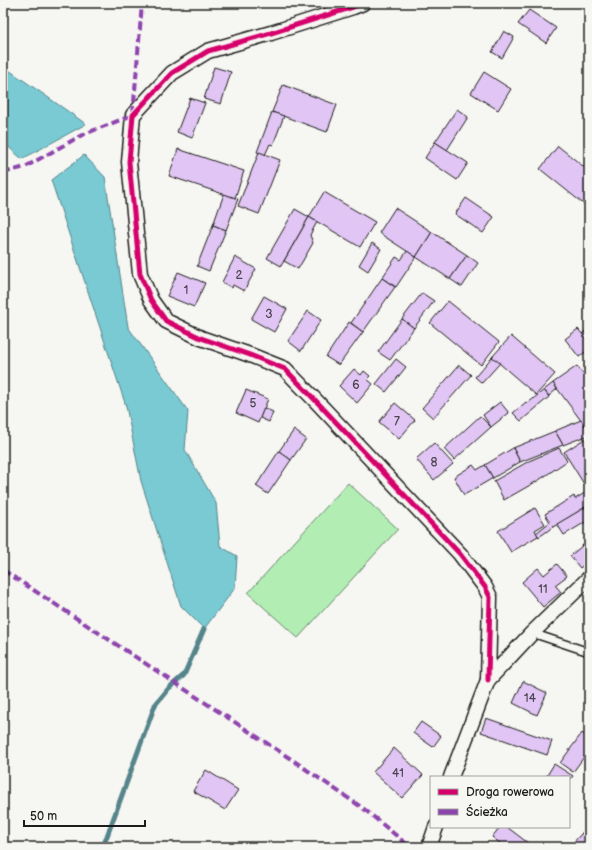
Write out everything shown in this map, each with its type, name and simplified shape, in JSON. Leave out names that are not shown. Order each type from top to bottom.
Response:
[{"type":"street","points":[[363,3],[271,33],[208,51],[172,73],[132,115],[129,162],[140,274],[151,300],[166,321],[201,338],[285,369],[460,554],[484,586],[490,597],[488,680],[451,776]]},
{"type":"street","points":[[488,680],[532,632],[589,578]]},
{"type":"street","points":[[429,847],[436,828]]},
{"type":"lane","points":[[532,632],[589,652]]},
{"type":"green space","points":[[348,483],[398,529],[298,638],[248,593]]},
{"type":"water","points":[[3,66],[86,124],[22,159],[3,142]]},
{"type":"water","points":[[84,155],[105,177],[128,327],[188,411],[185,450],[216,503],[220,546],[237,556],[235,588],[204,629],[181,606],[141,481],[126,406],[51,180]]},
{"type":"building","points":[[529,10],[556,28],[546,43],[518,24]]},
{"type":"building","points":[[504,31],[514,37],[502,58],[492,52]]},
{"type":"building","points":[[214,67],[231,72],[221,104],[204,99]]},
{"type":"building","points":[[484,72],[511,89],[498,110],[471,93]]},
{"type":"building","points":[[283,85],[337,105],[327,132],[272,112]]},
{"type":"building","points":[[190,98],[205,103],[192,138],[177,132]]},
{"type":"building","points":[[457,109],[468,117],[447,150],[435,142]]},
{"type":"building","points":[[272,112],[284,116],[273,145],[270,144],[265,155],[257,152]]},
{"type":"building","points":[[435,142],[468,163],[457,180],[425,158]]},
{"type":"building","points":[[558,146],[589,171],[589,201],[586,206],[540,169]]},
{"type":"building","points":[[178,149],[244,171],[235,198],[169,176]]},
{"type":"building","points":[[259,152],[280,160],[259,214],[238,206]]},
{"type":"building","points":[[324,192],[375,222],[360,247],[309,217]]},
{"type":"building","points":[[224,194],[238,199],[226,230],[213,225]]},
{"type":"building","points":[[466,198],[494,217],[483,233],[455,214]]},
{"type":"building","points":[[395,208],[432,232],[416,257],[379,233]]},
{"type":"building","points":[[295,209],[309,217],[281,266],[267,258]]},
{"type":"building","points":[[309,217],[317,222],[310,235],[313,243],[298,269],[284,261]]},
{"type":"building","points":[[213,225],[226,230],[209,271],[197,266]]},
{"type":"building","points":[[432,232],[467,255],[450,279],[416,257]]},
{"type":"building","points":[[372,243],[381,249],[368,271],[359,265]]},
{"type":"building","points":[[407,251],[416,257],[396,287],[382,278],[396,257],[401,260]]},
{"type":"building","points":[[467,255],[478,263],[462,287],[450,279]]},
{"type":"building","points":[[235,257],[256,269],[244,291],[233,285],[232,288],[222,282]]},
{"type":"building","points":[[178,272],[205,283],[194,307],[167,296]]},
{"type":"building","points":[[382,278],[395,287],[363,332],[351,323]]},
{"type":"building","points":[[422,293],[434,301],[414,328],[402,319]]},
{"type":"building","points":[[264,296],[287,309],[274,332],[251,319]]},
{"type":"building","points":[[448,301],[499,342],[481,365],[430,323]]},
{"type":"building","points":[[308,311],[321,320],[301,351],[288,341]]},
{"type":"building","points":[[402,319],[414,328],[390,360],[378,352]]},
{"type":"building","points":[[349,322],[363,332],[339,365],[326,357]]},
{"type":"building","points":[[589,328],[589,342],[582,334]]},
{"type":"building","points":[[578,329],[589,342],[589,349],[579,357],[565,339]]},
{"type":"building","points":[[511,336],[555,374],[536,395],[492,357]]},
{"type":"building","points":[[492,357],[500,363],[482,383],[475,377]]},
{"type":"building","points":[[396,359],[406,367],[386,392],[376,384]]},
{"type":"building","points":[[459,365],[471,375],[433,418],[422,408]]},
{"type":"building","points":[[577,366],[589,382],[588,430],[553,383]]},
{"type":"building","points":[[354,369],[361,375],[364,371],[370,376],[367,379],[373,384],[357,403],[339,386]]},
{"type":"building","points":[[553,383],[557,389],[549,396],[544,390]]},
{"type":"building","points":[[246,390],[268,399],[258,423],[236,413]]},
{"type":"building","points":[[544,390],[549,397],[521,421],[513,413],[526,402],[528,403]]},
{"type":"building","points":[[500,402],[509,413],[491,427],[483,415]]},
{"type":"building","points":[[395,403],[415,420],[399,439],[379,422]]},
{"type":"building","points":[[264,408],[273,412],[269,422],[260,418]]},
{"type":"building","points":[[480,416],[491,427],[454,460],[444,449]]},
{"type":"building","points":[[581,420],[588,430],[589,435],[563,445],[555,431]]},
{"type":"building","points":[[294,430],[306,439],[291,460],[279,451]]},
{"type":"building","points":[[555,431],[563,445],[520,462],[513,448]]},
{"type":"building","points":[[589,436],[589,492],[564,452]]},
{"type":"building","points":[[434,443],[453,464],[434,480],[416,459]]},
{"type":"building","points":[[513,448],[520,462],[493,478],[485,465]]},
{"type":"building","points":[[559,448],[567,461],[539,480],[504,500],[494,481],[529,461]]},
{"type":"building","points":[[279,451],[291,460],[268,494],[256,486]]},
{"type":"building","points":[[473,465],[477,470],[485,465],[493,478],[464,495],[454,477]]},
{"type":"building","points":[[588,491],[589,505],[539,537],[536,533],[550,522],[545,514],[574,496],[575,499]]},
{"type":"building","points":[[589,505],[589,520],[564,535],[557,524]]},
{"type":"building","points":[[535,508],[545,524],[535,530],[538,536],[511,552],[498,531]]},
{"type":"building","points":[[589,540],[589,561],[580,568],[570,556]]},
{"type":"building","points":[[557,564],[567,576],[555,585],[561,592],[543,607],[522,582],[538,568],[544,575]]},
{"type":"building","points":[[523,681],[547,693],[537,715],[513,703]]},
{"type":"building","points":[[486,718],[552,741],[547,755],[481,732]]},
{"type":"building","points":[[421,722],[441,736],[433,747],[413,733]]},
{"type":"building","points":[[582,733],[589,738],[589,750],[573,772],[560,763]]},
{"type":"building","points":[[394,748],[423,775],[402,798],[373,772]]},
{"type":"building","points":[[554,764],[573,776],[570,780],[570,776],[547,776]]},
{"type":"building","points":[[206,770],[238,790],[225,810],[193,791]]},
{"type":"building","points":[[589,825],[589,840],[582,833]]},
{"type":"building","points":[[499,828],[508,828],[528,843],[524,847],[505,847],[492,837]]},
{"type":"building","points":[[582,833],[589,840],[589,847],[569,847]]},
{"type":"waterway","points":[[103,847],[155,705],[169,688],[184,675],[204,629]]},
{"type":"marked path","points":[[3,173],[25,167],[82,135],[133,115],[142,3]]},
{"type":"marked path","points":[[3,570],[291,759],[364,809],[410,847]]},
{"type":"cycle path","points":[[363,3],[271,33],[208,51],[172,73],[133,115],[129,162],[140,274],[151,300],[166,321],[201,338],[285,369],[460,554],[485,587],[490,597],[488,680]]}]
